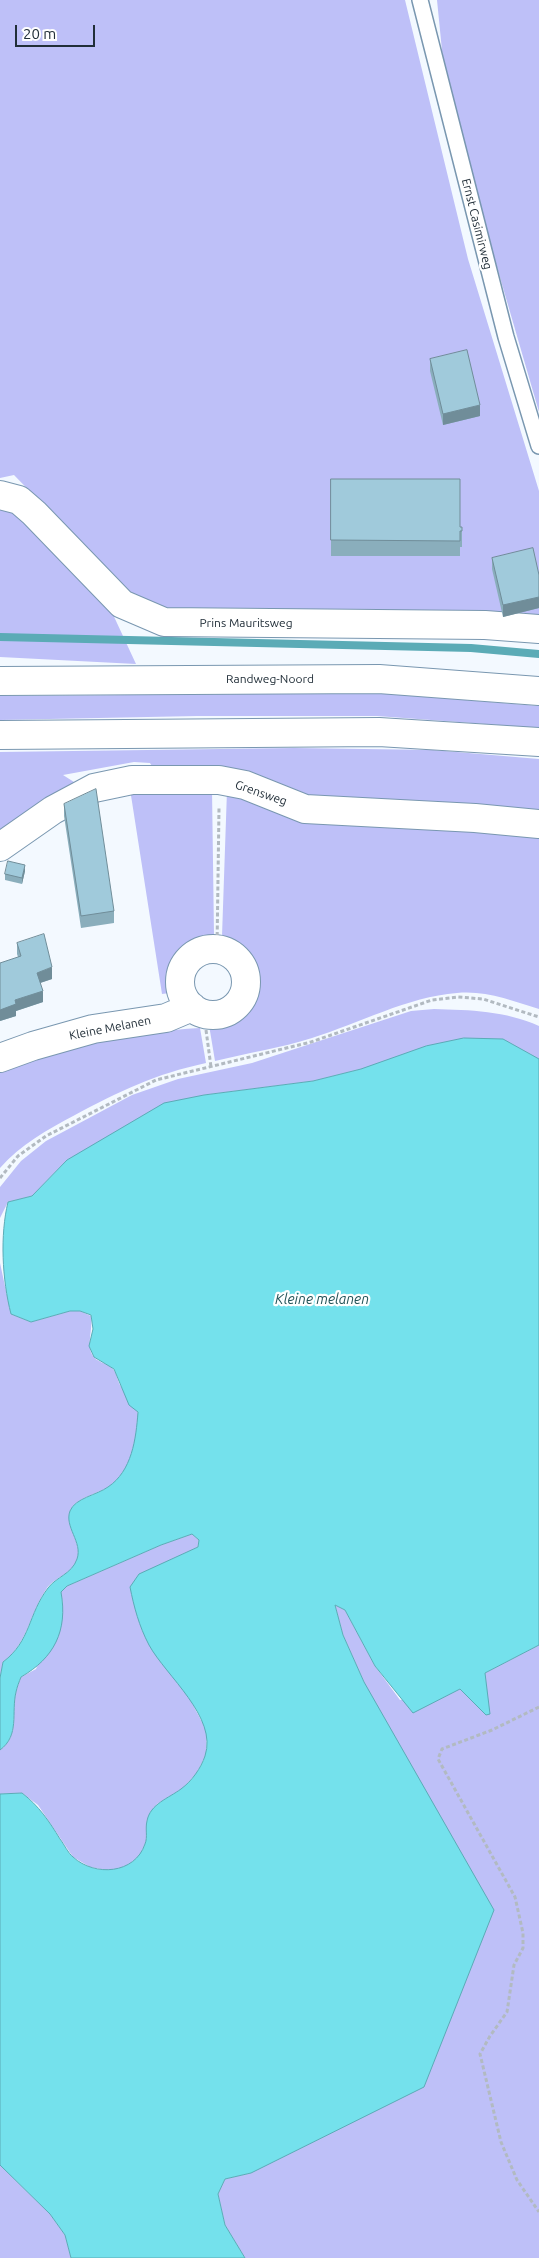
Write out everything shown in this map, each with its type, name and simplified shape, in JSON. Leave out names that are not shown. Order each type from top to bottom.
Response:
[{"type":"street","name":"Prins Mauritsweg","points":[[0,495],[19,500],[34,513],[122,604],[164,622],[485,625],[539,630]]},
{"type":"street","name":"Randweg-Noord","points":[[0,681],[379,679],[539,691]]},
{"type":"street","points":[[0,735],[379,732],[539,742]]},
{"type":"street","name":"Grensweg","points":[[0,847],[53,810],[94,788],[132,780],[219,780],[245,786],[305,809],[475,818],[539,824]]},
{"type":"street","points":[[198,1010],[185,999],[181,990],[183,969],[197,954],[206,950],[217,949]]},
{"type":"street","name":"Kleine Melanen","points":[[0,1058],[93,1029],[166,1018],[198,1010],[216,1015],[227,1012],[237,1005],[244,994],[246,983],[244,971],[238,960],[229,953],[217,949]]},
{"type":"lane","name":"Ernst Casimirweg","points":[[420,0],[506,337],[539,446]]},
{"type":"path","points":[[217,949],[219,780]]},
{"type":"path","points":[[0,1178],[18,1156],[55,1132],[156,1080],[311,1042],[432,1000],[484,999],[539,1017]]},
{"type":"path","points":[[198,1010],[210,1067]]},
{"type":"path","points":[[539,1708],[492,1730],[442,1749],[438,1759],[515,1897],[523,1933],[523,1948],[514,1965],[507,2012],[480,2054],[501,2142],[517,2180],[539,2212]]},
{"type":"shaded area","points":[[0,0],[405,0],[468,259],[539,491],[539,620],[171,611],[128,592],[14,475],[0,478]]},
{"type":"shaded area","points":[[437,0],[539,0],[539,412],[446,91]]},
{"type":"shaded area","points":[[0,507],[22,517],[110,608],[136,664],[0,657]]},
{"type":"shaded area","points":[[380,693],[539,706],[539,728],[377,716],[197,716],[0,720],[0,696]]},
{"type":"shaded area","points":[[294,748],[433,750],[539,759],[539,815],[329,804],[155,771],[150,763],[134,762],[63,775],[74,782],[71,791],[0,835],[0,752]]},
{"type":"shaded area","points":[[130,789],[212,789],[214,935],[192,942],[178,954],[171,971],[170,993],[162,994]]},
{"type":"shaded area","points":[[227,790],[539,832],[539,1009],[478,993],[467,992],[438,995],[384,1011],[300,1042],[215,1061],[209,1025],[235,1019],[246,1010],[254,999],[257,987],[252,961],[245,950],[235,942],[222,936]]},
{"type":"shaded area","points":[[434,1009],[501,1014],[539,1026],[539,1059],[361,1069],[313,1081],[204,1095],[67,1160],[32,1196],[8,1202],[0,1218],[0,1187],[21,1161],[46,1141],[132,1095],[178,1079],[252,1063],[411,1011]]},
{"type":"shaded area","points":[[200,1028],[206,1063],[170,1072],[91,1106],[35,1138],[8,1159],[0,1168],[0,1069],[49,1053],[98,1041],[124,1036]]},
{"type":"shaded area","points":[[0,1263],[11,1314],[31,1322],[70,1311],[80,1311],[91,1316],[91,1352],[97,1360],[114,1370],[120,1385],[137,1410],[138,1424],[132,1455],[115,1482],[73,1506],[69,1519],[78,1546],[75,1565],[47,1588],[24,1637],[12,1654],[3,1662],[0,1678]]},
{"type":"shaded area","points":[[192,1534],[199,1540],[198,1547],[169,1561],[194,1707],[207,1731],[206,1755],[196,1774],[182,1789],[157,1804],[147,1820],[146,1842],[140,1856],[127,1866],[111,1871],[90,1867],[73,1857],[38,1805],[22,1793],[0,1794],[0,1750],[6,1744],[13,1731],[17,1686],[21,1677],[36,1669],[63,1603],[60,1593],[67,1586],[161,1545]]},
{"type":"shaded area","points":[[335,1605],[345,1610],[375,1666],[400,1700],[460,1689],[486,1715],[485,1673],[539,1645],[539,2258],[245,2258],[225,2225],[218,2194],[225,2179],[251,2173],[364,1682],[343,1635]]},
{"type":"shaded area","points":[[0,2165],[50,2214],[65,2235],[71,2258],[0,2258]]},
{"type":"water","name":"Kleine melanen","points":[[464,1038],[503,1039],[539,1059],[539,1645],[485,1673],[490,1714],[486,1715],[460,1689],[413,1713],[375,1666],[345,1610],[335,1605],[343,1635],[364,1682],[494,1910],[424,2087],[251,2173],[225,2179],[218,2194],[225,2225],[245,2258],[71,2258],[65,2235],[50,2214],[0,2165],[0,1794],[22,1793],[48,1820],[69,1853],[92,1868],[103,1870],[124,1867],[133,1862],[140,1854],[146,1841],[146,1824],[149,1815],[156,1806],[185,1786],[199,1770],[205,1756],[207,1741],[204,1727],[197,1712],[157,1657],[142,1631],[130,1587],[139,1574],[198,1547],[199,1540],[192,1534],[161,1545],[67,1586],[61,1592],[62,1619],[56,1642],[42,1661],[21,1677],[15,1700],[13,1731],[6,1744],[0,1750],[0,1678],[3,1662],[19,1645],[41,1598],[48,1588],[75,1564],[78,1547],[69,1523],[70,1511],[76,1503],[108,1487],[123,1472],[134,1443],[138,1412],[129,1405],[114,1369],[94,1357],[89,1346],[93,1329],[91,1315],[80,1311],[70,1311],[31,1322],[11,1314],[3,1257],[5,1215],[8,1202],[32,1196],[67,1160],[164,1103],[204,1095],[313,1081],[361,1069],[426,1046]]},
{"type":"building","points":[[467,350],[480,405],[443,414],[430,359]]},
{"type":"building","points":[[331,479],[460,479],[460,527],[462,527],[462,531],[460,531],[460,541],[331,540]]},
{"type":"building","points":[[533,548],[539,575],[539,597],[503,605],[492,558]]},
{"type":"building","points":[[96,789],[114,911],[81,916],[64,804]]},
{"type":"building","points":[[8,861],[25,865],[22,878],[5,874]]},
{"type":"building","points":[[44,934],[52,967],[37,973],[43,991],[15,1000],[16,1004],[0,1010],[0,963],[21,956],[17,943]]},
{"type":"waterway","points":[[0,637],[471,648],[539,654]]}]
